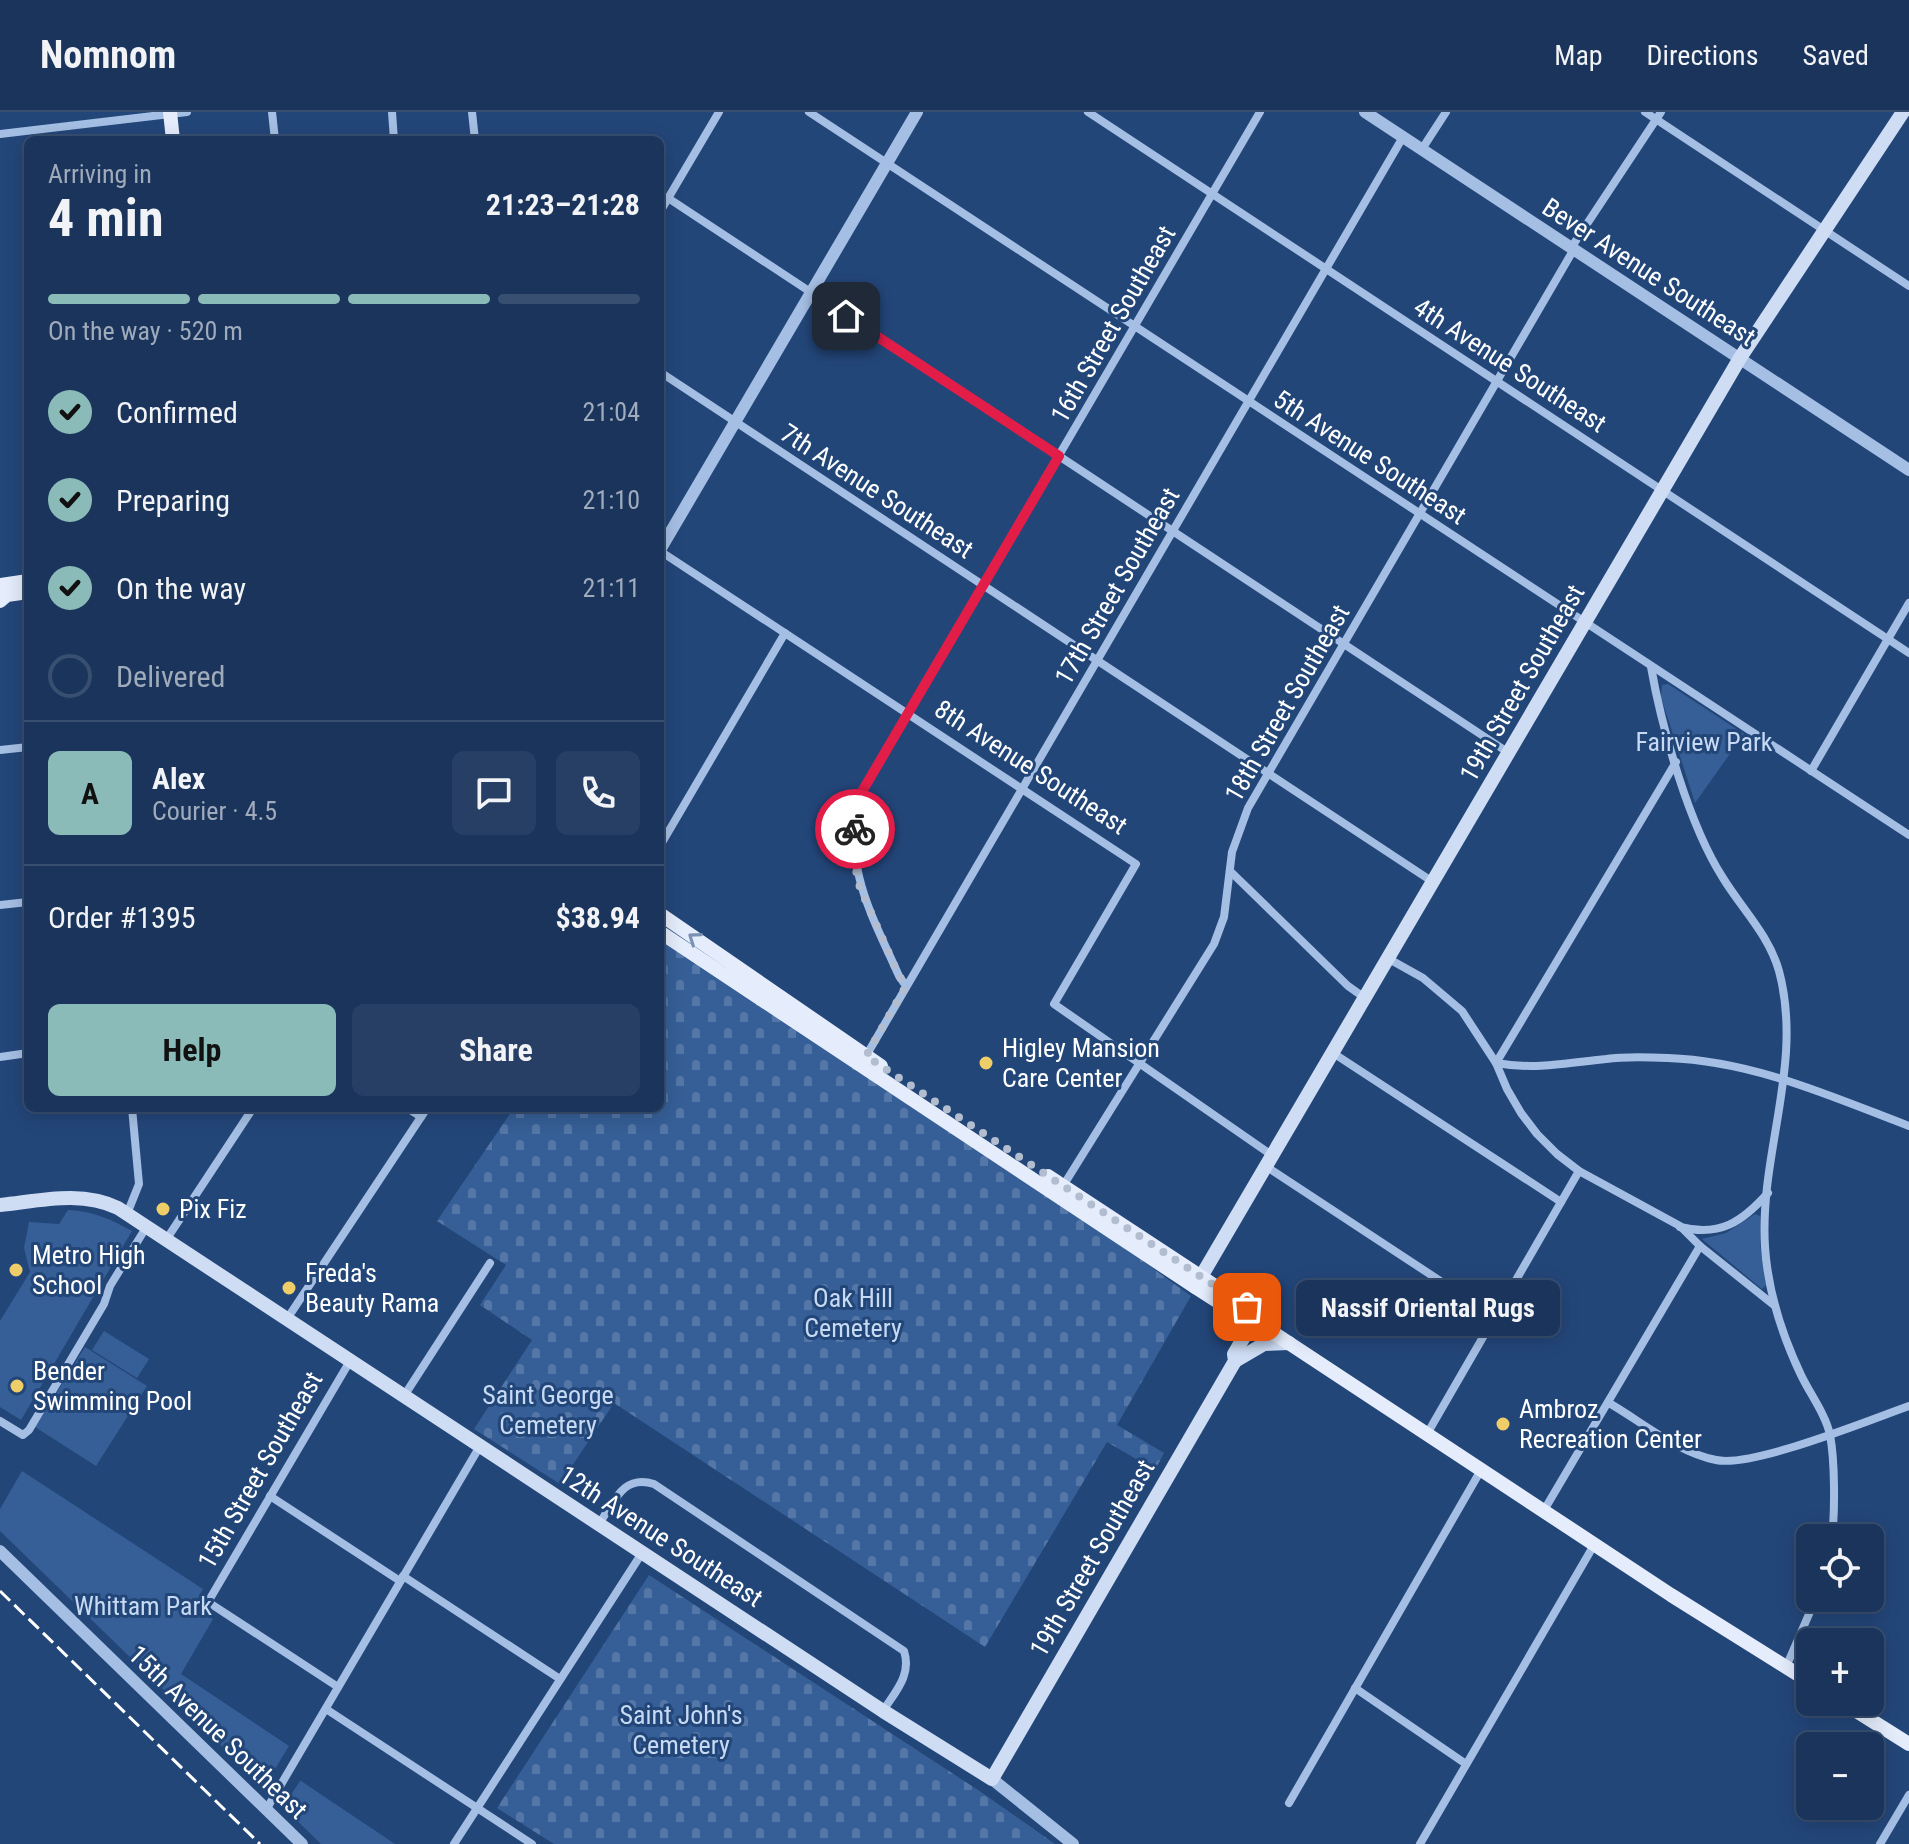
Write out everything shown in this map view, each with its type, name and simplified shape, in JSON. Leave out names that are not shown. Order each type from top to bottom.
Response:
[{"type":"main road","name":"19th Street Southeast","points":[[1198,1282],[1740,358],[1903,112]]},
{"type":"main road","points":[[170,113],[173,136]]},
{"type":"main road","points":[[0,585],[24,582]]},
{"type":"main road","points":[[0,602],[7,595],[24,593]]},
{"type":"main road","points":[[0,602],[24,600]]},
{"type":"main road","points":[[664,918],[1063,1186],[1198,1282]]},
{"type":"main road","points":[[664,935],[1198,1282],[1247,1307],[1254,1320],[1543,1512],[1796,1673]]},
{"type":"main road","name":"12th Avenue Southeast","points":[[0,1205],[66,1198],[88,1198],[108,1203],[883,1711],[992,1779]]},
{"type":"main road","name":"19th Street Southeast","points":[[992,1779],[1235,1361],[1234,1354],[1254,1320]]},
{"type":"main road","points":[[1235,1361],[1264,1344],[1289,1343]]},
{"type":"main road","points":[[1864,1716],[1909,1744]]},
{"type":"street","points":[[0,134],[187,112]]},
{"type":"street","points":[[272,112],[275,136]]},
{"type":"street","points":[[392,112],[394,136]]},
{"type":"street","points":[[472,112],[475,136]]},
{"type":"street","points":[[664,205],[719,112]]},
{"type":"street","name":"5th Avenue Southeast","points":[[809,112],[1906,833]]},
{"type":"street","points":[[664,544],[917,112]]},
{"type":"street","name":"4th Avenue Southeast","points":[[1088,112],[1909,653]]},
{"type":"street","name":"16th Street Southeast","points":[[906,986],[860,888],[855,854],[856,811],[860,795],[1260,112]]},
{"type":"street","name":"Bever Avenue Southeast","points":[[1365,112],[1909,470]]},
{"type":"street","points":[[1422,149],[1446,112]]},
{"type":"street","points":[[1645,112],[1659,116],[1909,286]]},
{"type":"street","name":"18th Street Southeast","points":[[1063,1186],[1214,944],[1224,917],[1232,852],[1248,808],[1268,772],[1573,248],[1659,116]]},
{"type":"street","name":"17th Street Southeast","points":[[866,1056],[1403,137]]},
{"type":"street","points":[[668,198],[1509,754]]},
{"type":"street","name":"7th Avenue Southeast","points":[[664,375],[1433,882]]},
{"type":"street","name":"8th Avenue Southeast","points":[[664,554],[1136,864],[1054,1004],[1139,1064]]},
{"type":"street","points":[[1811,771],[1909,603]]},
{"type":"street","points":[[664,839],[785,633]]},
{"type":"street","points":[[1651,667],[1676,762],[1706,847],[1723,879],[1767,941],[1778,968],[1787,1023],[1785,1079],[1764,1222],[1765,1249],[1781,1330],[1830,1433],[1832,1524]]},
{"type":"street","points":[[0,750],[24,747]]},
{"type":"street","points":[[1496,1063],[1676,762]]},
{"type":"street","points":[[1906,833],[1909,844]]},
{"type":"street","points":[[1230,871],[1348,986],[1365,998]]},
{"type":"street","points":[[0,905],[24,902]]},
{"type":"street","points":[[1389,959],[1423,978],[1462,1011],[1537,1134],[1579,1171],[1680,1226],[1698,1231],[1717,1230],[1752,1211],[1768,1193]]},
{"type":"street","points":[[1333,1053],[1561,1202]]},
{"type":"street","points":[[0,1057],[24,1054]]},
{"type":"street","points":[[1496,1063],[1520,1068],[1610,1058],[1706,1060],[1785,1079],[1909,1126]]},
{"type":"street","points":[[1139,1064],[1270,1161],[1495,1317]]},
{"type":"street","points":[[127,1214],[139,1184],[132,1112]]},
{"type":"street","points":[[166,1240],[250,1112]]},
{"type":"street","points":[[413,1112],[421,1117]]},
{"type":"street","points":[[287,1319],[424,1112]]},
{"type":"street","points":[[1427,1434],[1579,1171]]},
{"type":"street","points":[[0,1421],[23,1435],[29,1430],[147,1226]]},
{"type":"street","points":[[1680,1226],[1700,1246],[1775,1306]]},
{"type":"street","points":[[1543,1512],[1700,1246]]},
{"type":"street","points":[[404,1396],[490,1263]]},
{"type":"street","name":"15th Street Southeast","points":[[338,1687],[208,1602],[350,1361]]},
{"type":"street","points":[[1609,1403],[1682,1447],[1718,1461],[1750,1458],[1909,1406]]},
{"type":"street","points":[[266,1810],[480,1446]]},
{"type":"street","points":[[1289,1803],[1481,1470]]},
{"type":"street","points":[[599,1524],[622,1489],[630,1483],[642,1480],[654,1484],[896,1643],[904,1651],[908,1662],[907,1673],[883,1711]]},
{"type":"street","points":[[270,1496],[560,1679]]},
{"type":"street","points":[[1420,1844],[1594,1545]]},
{"type":"street","name":"15th Avenue Southeast","points":[[0,1551],[302,1844]]},
{"type":"street","points":[[454,1844],[642,1553]]},
{"type":"street","points":[[1786,1667],[1810,1612]]},
{"type":"street","points":[[1355,1688],[1466,1764]]},
{"type":"street","points":[[326,1709],[532,1844]]},
{"type":"street","name":"12th Avenue Southeast","points":[[992,1779],[1073,1844]]},
{"type":"street","points":[[1880,1844],[1909,1795]]},
{"type":"green space","name":"Fairview Park","points":[[1668,684],[1744,734],[1695,803],[1661,697],[1662,685]]},
{"type":"green space","name":"Oak Hill Cemetery","points":[[664,941],[1096,1227],[1191,1296],[1117,1425],[1164,1453],[1155,1470],[1107,1442],[985,1647],[614,1403],[560,1484],[474,1429],[532,1340],[480,1305],[506,1265],[437,1221],[511,1112],[664,1112]]},
{"type":"green space","points":[[68,1210],[101,1216],[132,1231],[21,1420],[0,1407],[0,1321],[30,1272],[24,1248],[29,1222],[59,1224]]},
{"type":"green space","points":[[1755,1214],[1760,1216],[1760,1244],[1766,1285],[1762,1289],[1702,1239],[1726,1233]]},
{"type":"green space","points":[[104,1331],[149,1359],[137,1378],[92,1350]]},
{"type":"green space","points":[[85,1347],[147,1386],[96,1466],[35,1427]]},
{"type":"green space","name":"Whittam Park","points":[[22,1471],[203,1589],[193,1607],[213,1619],[181,1674],[289,1746],[264,1787],[0,1531],[0,1509]]},
{"type":"green space","name":"Saint John's Cemetery","points":[[649,1575],[981,1792],[1055,1844],[554,1844],[497,1808]]},
{"type":"green space","points":[[300,1781],[395,1844],[321,1844],[283,1807]]},
{"type":"railway","points":[[0,1591],[260,1844]]},
{"type":"way so far","points":[[855,829],[855,866],[860,888],[906,986],[866,1056],[1247,1307]]},
{"type":"place","name":"Higley Mansion Care Center","points":[[986,1063]]},
{"type":"place","name":"Pix Fiz","points":[[163,1209]]},
{"type":"place","name":"Metro High School","points":[[16,1270]]},
{"type":"place","name":"Freda's Beauty Rama","points":[[289,1288]]},
{"type":"place","name":"Nassif Oriental Rugs","points":[[1247,1307]]},
{"type":"place","name":"Bender Swimming Pool","points":[[17,1386]]},
{"type":"place","name":"Ambroz Recreation Center","points":[[1503,1424]]},
{"type":"route","points":[[846,316],[1059,456],[860,795],[855,829]]},
{"type":"park label","name":"Saint George Cemetery","points":[[548,1410]]}]
